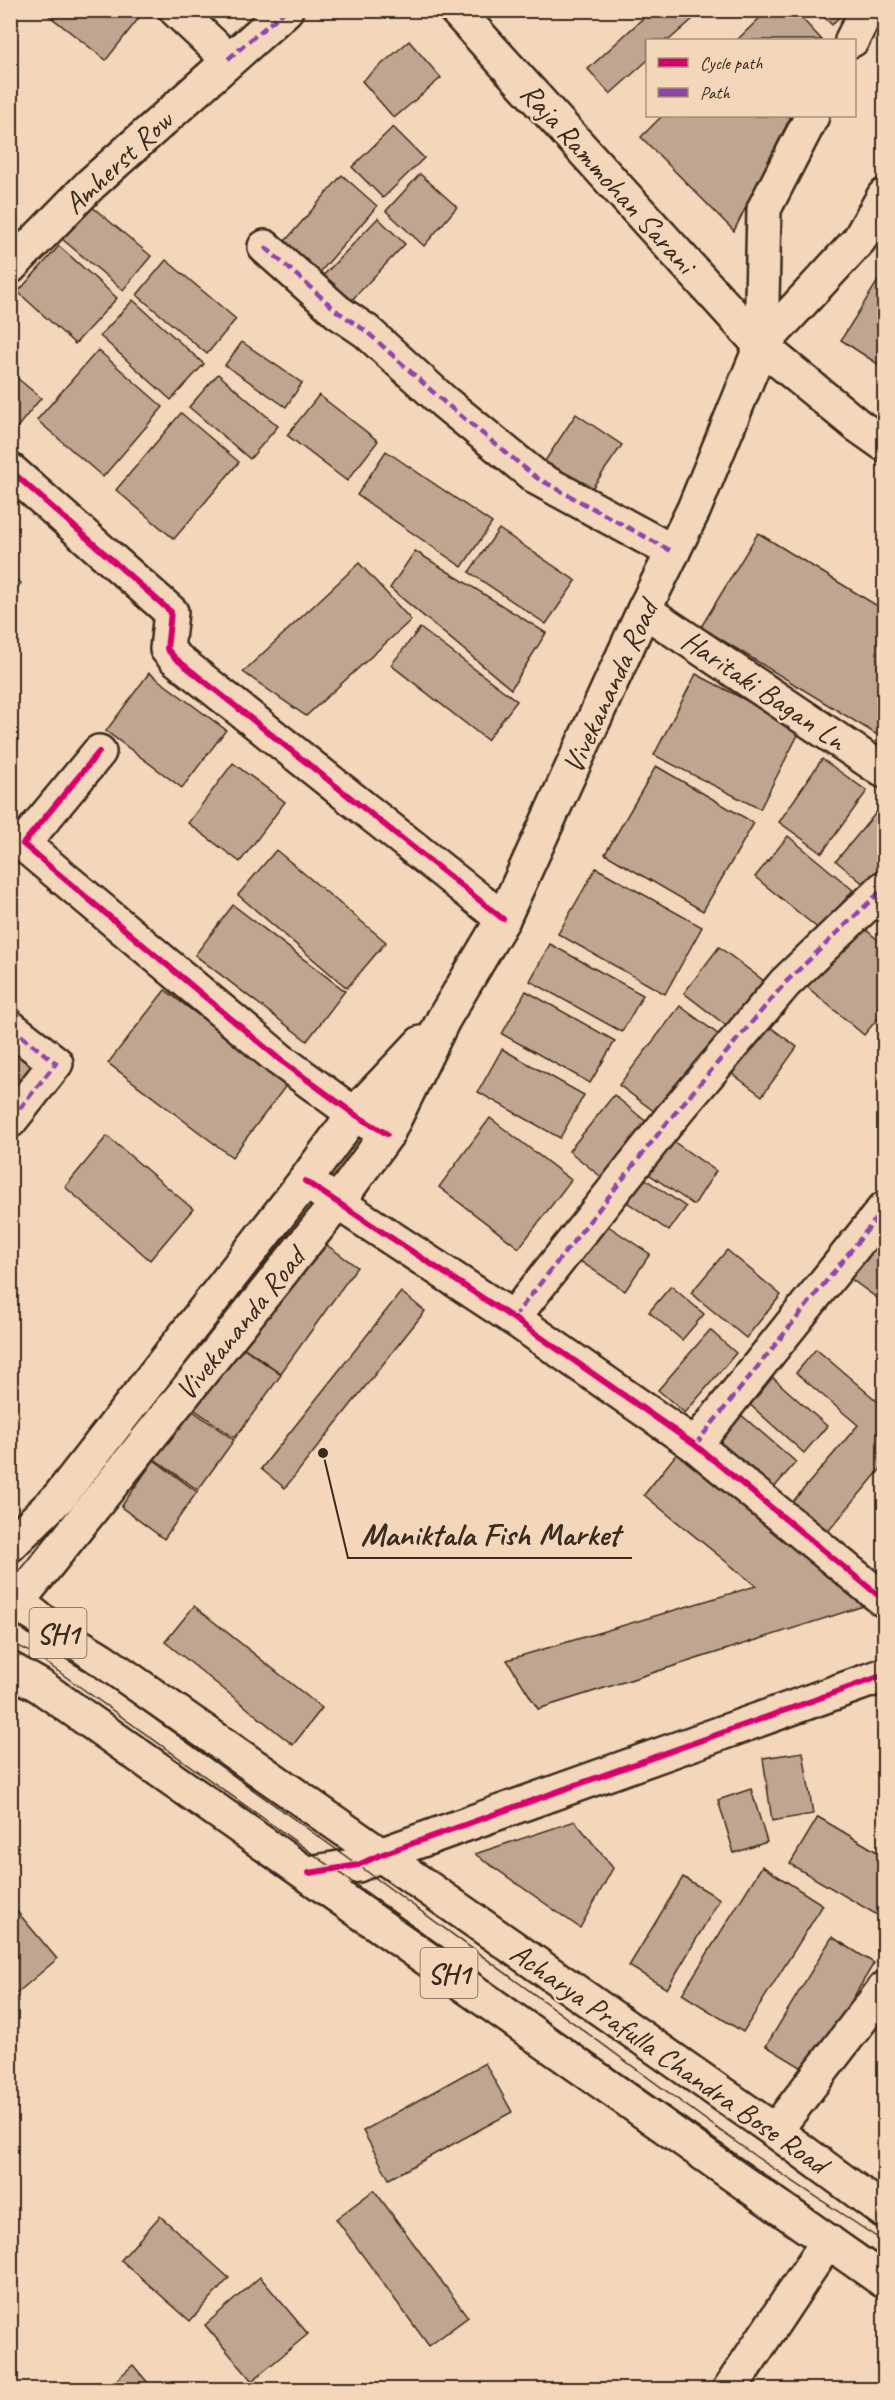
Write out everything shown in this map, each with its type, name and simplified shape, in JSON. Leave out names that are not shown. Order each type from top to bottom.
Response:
[{"type":"main road","points":[[176,10],[228,59]]},
{"type":"main road","name":"Amherst Row","points":[[11,265],[91,184],[228,59],[286,10]]},
{"type":"main road","name":"Raja Rammohan Sarani","points":[[456,10],[761,346],[885,444]]},
{"type":"main road","points":[[852,39],[867,10]]},
{"type":"main road","name":"Vivekananda Road","points":[[761,346],[764,208],[811,117]]},
{"type":"main road","name":"Vivekananda Road","points":[[14,1603],[336,1203],[387,1134],[443,1020],[503,919],[644,610],[694,509],[761,346],[859,240],[885,196]]},
{"type":"main road","points":[[265,247],[338,312],[366,331],[444,402],[537,478],[673,552]]},
{"type":"main road","points":[[10,470],[171,612],[167,650],[175,658],[503,919]]},
{"type":"main road","name":"Haritaki Bagan Ln","points":[[644,610],[885,771]]},
{"type":"main road","points":[[99,752],[23,844],[279,1059],[354,1114],[387,1134]]},
{"type":"main road","points":[[513,1318],[670,1119],[785,983],[885,888]]},
{"type":"main road","name":"Vivekananda Road","points":[[10,1545],[60,1496],[305,1181],[354,1114],[443,1020]]},
{"type":"main road","points":[[10,1026],[56,1063],[10,1121]]},
{"type":"main road","points":[[305,1181],[513,1318],[695,1445],[885,1600]]},
{"type":"main road","points":[[695,1445],[885,1209]]},
{"type":"main road","name":"Acharya Prafulla Chandra Bose Road","points":[[14,1603],[101,1659],[775,2131],[885,2211]]},
{"type":"main road","name":"Acharya Prafulla Chandra Bose Road","points":[[10,1669],[40,1686],[309,1874],[885,2281]]},
{"type":"main road","points":[[309,1874],[358,1864],[885,1675]]},
{"type":"main road","points":[[775,2131],[885,1989]]},
{"type":"main road","points":[[729,2390],[828,2241]]},
{"type":"building","points":[[50,10],[138,10],[142,14],[106,60],[47,14]]},
{"type":"building","points":[[193,10],[217,10],[205,23]]},
{"type":"building","points":[[652,10],[703,10],[670,39],[646,39],[646,62],[610,94],[588,69]]},
{"type":"building","points":[[768,10],[794,10],[821,39],[738,39]]},
{"type":"building","points":[[817,10],[845,10],[832,25]]},
{"type":"building","points":[[409,41],[441,78],[394,118],[362,81]]},
{"type":"building","points":[[661,117],[791,117],[734,231],[641,137]]},
{"type":"building","points":[[393,127],[424,158],[383,198],[352,167]]},
{"type":"building","points":[[420,174],[457,207],[424,246],[386,211]]},
{"type":"building","points":[[342,175],[377,206],[316,277],[281,246]]},
{"type":"building","points":[[90,205],[151,256],[123,290],[62,239]]},
{"type":"building","points":[[378,218],[405,244],[347,305],[320,279]]},
{"type":"building","points":[[59,246],[117,298],[75,344],[18,292]]},
{"type":"building","points":[[166,260],[236,319],[207,354],[137,295]]},
{"type":"building","points":[[884,271],[884,368],[841,340]]},
{"type":"building","points":[[133,300],[204,364],[171,400],[100,336]]},
{"type":"building","points":[[242,342],[302,383],[286,407],[225,365]]},
{"type":"building","points":[[98,350],[163,407],[103,477],[37,420]]},
{"type":"building","points":[[10,372],[41,398],[10,436]]},
{"type":"building","points":[[218,374],[278,426],[250,459],[189,407]]},
{"type":"building","points":[[319,395],[378,441],[347,481],[287,435]]},
{"type":"building","points":[[181,413],[239,462],[174,539],[116,490]]},
{"type":"building","points":[[576,414],[622,445],[586,497],[541,467]]},
{"type":"building","points":[[386,451],[492,523],[462,567],[357,495]]},
{"type":"building","points":[[499,529],[576,581],[546,624],[469,572]]},
{"type":"building","points":[[758,533],[884,610],[884,655],[879,664],[884,667],[884,727],[879,736],[701,627]]},
{"type":"building","points":[[415,551],[546,633],[511,689],[390,588]]},
{"type":"building","points":[[359,563],[411,620],[306,716],[243,672]]},
{"type":"building","points":[[10,574],[21,583],[10,597]]},
{"type":"building","points":[[420,628],[517,701],[487,740],[391,665]]},
{"type":"building","points":[[149,673],[226,730],[182,788],[106,731]]},
{"type":"building","points":[[696,674],[801,729],[760,809],[654,755]]},
{"type":"building","points":[[822,759],[867,791],[822,853],[779,822]]},
{"type":"building","points":[[233,763],[285,802],[240,862],[188,823]]},
{"type":"building","points":[[656,766],[754,823],[703,911],[605,854]]},
{"type":"building","points":[[884,803],[884,864],[866,886],[836,861]]},
{"type":"building","points":[[788,836],[853,890],[820,930],[755,877]]},
{"type":"building","points":[[276,850],[386,942],[347,988],[238,895]]},
{"type":"building","points":[[596,868],[702,927],[665,994],[558,934]]},
{"type":"building","points":[[233,905],[345,991],[307,1041],[195,955]]},
{"type":"building","points":[[884,907],[884,927],[875,919]]},
{"type":"building","points":[[859,924],[884,945],[884,1011],[864,1035],[806,986]]},
{"type":"building","points":[[550,944],[643,995],[622,1032],[530,981]]},
{"type":"building","points":[[719,947],[764,981],[728,1027],[684,993]]},
{"type":"building","points":[[165,990],[288,1083],[232,1157],[108,1063]]},
{"type":"building","points":[[526,991],[615,1041],[590,1083],[502,1034]]},
{"type":"building","points":[[680,1006],[719,1035],[659,1115],[619,1085]]},
{"type":"building","points":[[762,1021],[797,1047],[762,1096],[726,1069]]},
{"type":"building","points":[[10,1042],[37,1062],[10,1096]]},
{"type":"building","points":[[502,1049],[584,1095],[560,1138],[478,1092]]},
{"type":"building","points":[[614,1095],[649,1124],[605,1180],[569,1151]]},
{"type":"building","points":[[490,1118],[571,1180],[519,1248],[439,1187]]},
{"type":"building","points":[[664,1135],[716,1171],[694,1205],[640,1168]]},
{"type":"building","points":[[107,1136],[193,1209],[150,1260],[65,1187]]},
{"type":"building","points":[[638,1174],[686,1207],[669,1231],[621,1198]]},
{"type":"building","points":[[599,1220],[650,1254],[625,1291],[574,1257]]},
{"type":"building","points":[[884,1232],[884,1303],[851,1279]]},
{"type":"building","points":[[313,1235],[357,1267],[281,1373],[236,1342]]},
{"type":"building","points":[[727,1250],[781,1295],[746,1338],[691,1293]]},
{"type":"building","points":[[671,1286],[704,1314],[682,1340],[649,1312]]},
{"type":"building","points":[[401,1292],[425,1311],[285,1488],[261,1469]]},
{"type":"building","points":[[710,1330],[736,1353],[685,1413],[658,1390]]},
{"type":"building","points":[[237,1343],[281,1375],[235,1438],[191,1407]]},
{"type":"building","points":[[816,1349],[884,1407],[884,1465],[825,1535],[790,1505],[858,1425],[796,1373]]},
{"type":"building","points":[[772,1377],[827,1426],[804,1453],[748,1403]]},
{"type":"building","points":[[190,1409],[234,1440],[198,1490],[153,1458]]},
{"type":"building","points":[[740,1414],[796,1462],[766,1497],[710,1450]]},
{"type":"building","points":[[678,1452],[864,1606],[538,1709],[507,1660],[756,1586],[644,1495]]},
{"type":"building","points":[[154,1460],[197,1492],[164,1539],[121,1507]]},
{"type":"building","points":[[194,1606],[322,1708],[293,1745],[165,1642]]},
{"type":"building","points":[[803,1752],[813,1814],[772,1821],[763,1758]]},
{"type":"building","points":[[751,1789],[767,1842],[734,1853],[718,1800]]},
{"type":"building","points":[[818,1817],[884,1856],[884,1919],[790,1864]]},
{"type":"building","points":[[575,1821],[613,1868],[580,1928],[475,1854]]},
{"type":"building","points":[[762,1866],[823,1905],[743,2032],[682,1994]]},
{"type":"building","points":[[683,1877],[720,1899],[667,1989],[629,1966]]},
{"type":"building","points":[[10,1903],[57,1959],[10,1999]]},
{"type":"building","points":[[832,1937],[874,1963],[809,2072],[766,2046]]},
{"type":"building","points":[[485,2063],[512,2112],[389,2179],[363,2131]]},
{"type":"building","points":[[374,2190],[468,2317],[429,2346],[336,2219]]},
{"type":"building","points":[[160,2216],[229,2278],[190,2321],[121,2260]]},
{"type":"building","points":[[260,2277],[308,2334],[252,2381],[205,2325]]},
{"type":"building","points":[[133,2365],[154,2390],[105,2390]]},
{"type":"tram line","points":[[10,1622],[46,1641],[358,1865],[755,2156],[884,2242]]},
{"type":"tram line","points":[[10,1642],[34,1654],[750,2167],[884,2258]]},
{"type":"marked path","points":[[228,59],[286,10]]},
{"type":"marked path","points":[[265,247],[338,312],[366,331],[444,402],[537,478],[673,552]]},
{"type":"marked path","points":[[513,1318],[670,1119],[785,983],[884,888]]},
{"type":"marked path","points":[[10,1027],[56,1063],[10,1121]]},
{"type":"marked path","points":[[695,1445],[884,1209]]},
{"type":"cycle path","points":[[10,470],[171,612],[167,649],[175,658],[503,919]]},
{"type":"cycle path","points":[[99,752],[23,844],[279,1059],[354,1114],[387,1134]]},
{"type":"cycle path","points":[[305,1181],[513,1318],[695,1445],[884,1600]]},
{"type":"cycle path","points":[[309,1873],[358,1865],[380,1855],[884,1675]]},
{"type":"place","name":"Maniktala Fish Market","points":[[323,1453]]}]
